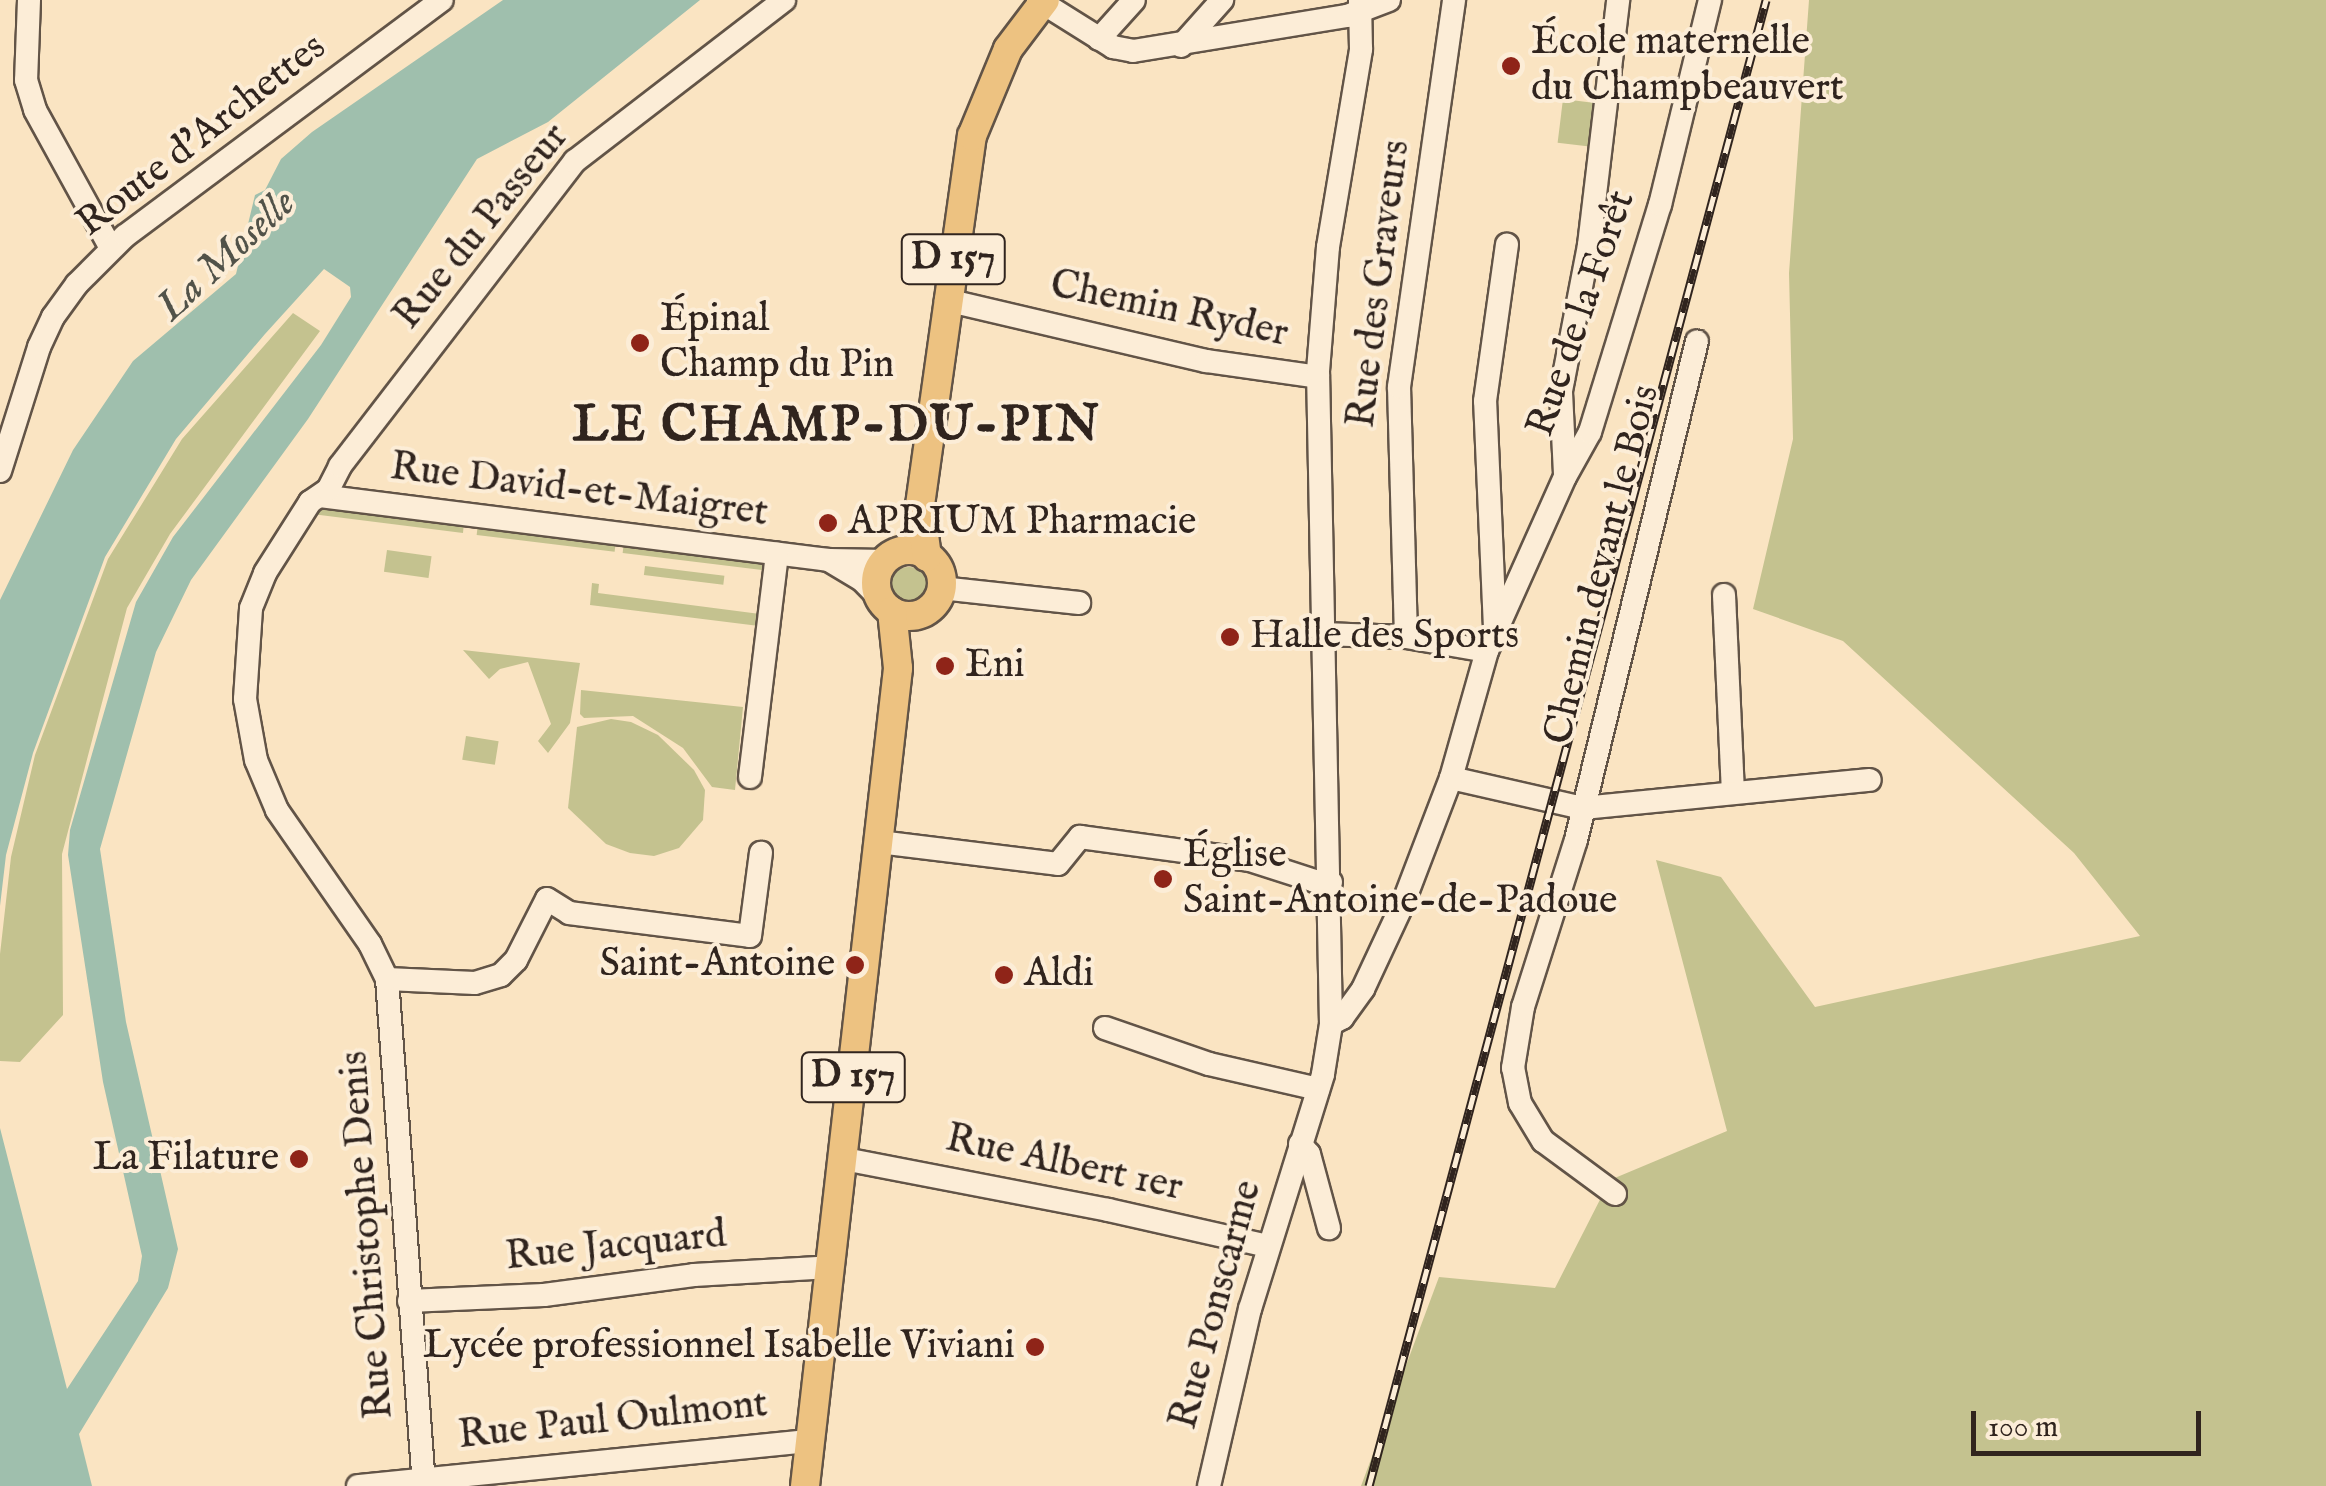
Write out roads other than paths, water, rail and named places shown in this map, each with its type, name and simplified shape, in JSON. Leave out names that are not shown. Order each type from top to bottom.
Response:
[{"type":"main road","name":"D 157","points":[[904,556],[920,505],[972,136],[1008,49],[1042,1]]},
{"type":"main road","points":[[904,556],[941,576],[941,588],[935,602],[923,612],[906,616],[886,606],[876,585],[904,556]]},
{"type":"main road","name":"D 157","points":[[805,1486],[898,668],[886,606]]},
{"type":"main road","name":"D 157","points":[[898,668],[923,612]]},
{"type":"street","points":[[30,0],[26,80],[35,110],[111,248]]},
{"type":"street","name":"Route d'Archettes","points":[[0,470],[25,384],[53,316],[111,248],[442,0]]},
{"type":"street","name":"Rue du Passeur","points":[[387,979],[370,944],[277,810],[249,729],[245,699],[252,608],[288,533],[310,502],[320,496],[575,161],[784,0]]},
{"type":"street","points":[[1099,39],[1134,0]]},
{"type":"street","points":[[1182,46],[1222,0]]},
{"type":"street","points":[[1042,1],[1099,39],[1133,51],[1182,46],[1389,0]]},
{"type":"street","name":"Rue des Graveurs","points":[[1406,637],[1399,387],[1454,0]]},
{"type":"street","points":[[1565,477],[1561,391],[1589,245],[1618,0]]},
{"type":"street","name":"Rue de la Forêt","points":[[1332,1024],[1342,1018],[1363,989],[1404,900],[1451,778],[1491,641],[1565,477],[1590,432],[1660,204],[1710,0]]},
{"type":"street","name":"Rue Ponscarme","points":[[1209,1486],[1268,1246],[1318,1090],[1332,1024],[1318,377],[1324,280],[1354,99],[1360,6]]},
{"type":"street","points":[[1323,634],[1491,641],[1484,432],[1508,245]]},
{"type":"street","name":"Chemin Ryder","points":[[946,300],[1206,361],[1318,377]]},
{"type":"street","name":"Chemin devant le Bois","points":[[1615,1194],[1543,1142],[1520,1104],[1513,1068],[1523,1007],[1583,808],[1697,340]]},
{"type":"street","name":"Rue David-et-Maigret","points":[[320,496],[828,560],[904,556]]},
{"type":"street","points":[[750,777],[776,554]]},
{"type":"street","name":"Rue David-et-Maigret","points":[[828,560],[862,580],[886,606]]},
{"type":"street","points":[[941,588],[1079,602]]},
{"type":"street","points":[[1724,595],[1733,792]]},
{"type":"street","points":[[1451,778],[1583,808],[1870,780]]},
{"type":"street","points":[[879,842],[1058,864],[1080,837],[1250,860],[1331,882]]},
{"type":"street","points":[[387,979],[475,983],[500,976],[516,960],[547,899],[569,912],[750,936],[761,853]]},
{"type":"street","name":"Rue Christophe Denis","points":[[387,979],[424,1483]]},
{"type":"street","points":[[1104,1028],[1209,1064],[1318,1090]]},
{"type":"street","name":"Rue Ponscarme","points":[[1300,1144],[1310,1154],[1330,1228]]},
{"type":"street","name":"Rue Albert 1er","points":[[844,1160],[1108,1210],[1268,1246]]},
{"type":"street","name":"Rue Jacquard","points":[[409,1301],[544,1295],[694,1275],[831,1267]]},
{"type":"street","name":"Rue Paul Oulmont","points":[[358,1486],[424,1483],[810,1441]]},
{"type":"railway","points":[[1369,1486],[1766,0]]},
{"type":"place","name":"École maternelle du Champbeauvert","points":[[1511,66]]},
{"type":"place","name":"Épinal Champ du Pin","points":[[640,343]]},
{"type":"place","name":"APRIUM Pharmacie","points":[[828,523]]},
{"type":"place","name":"Halle des Sports","points":[[1230,637]]},
{"type":"place","name":"Eni","points":[[945,666]]},
{"type":"place","name":"Église Saint-Antoine-de-Padoue","points":[[1163,879]]},
{"type":"place","name":"Saint-Antoine","points":[[855,965]]},
{"type":"place","name":"Aldi","points":[[1004,975]]},
{"type":"place","name":"La Filature","points":[[299,1159]]},
{"type":"place","name":"Lycée professionnel Isabelle Viviani","points":[[1035,1347]]},
{"type":"district","name":"LE CHAMP-DU-PIN","points":[[837,427]]},
{"type":"water label","name":"La Moselle","points":[[227,256]]}]
